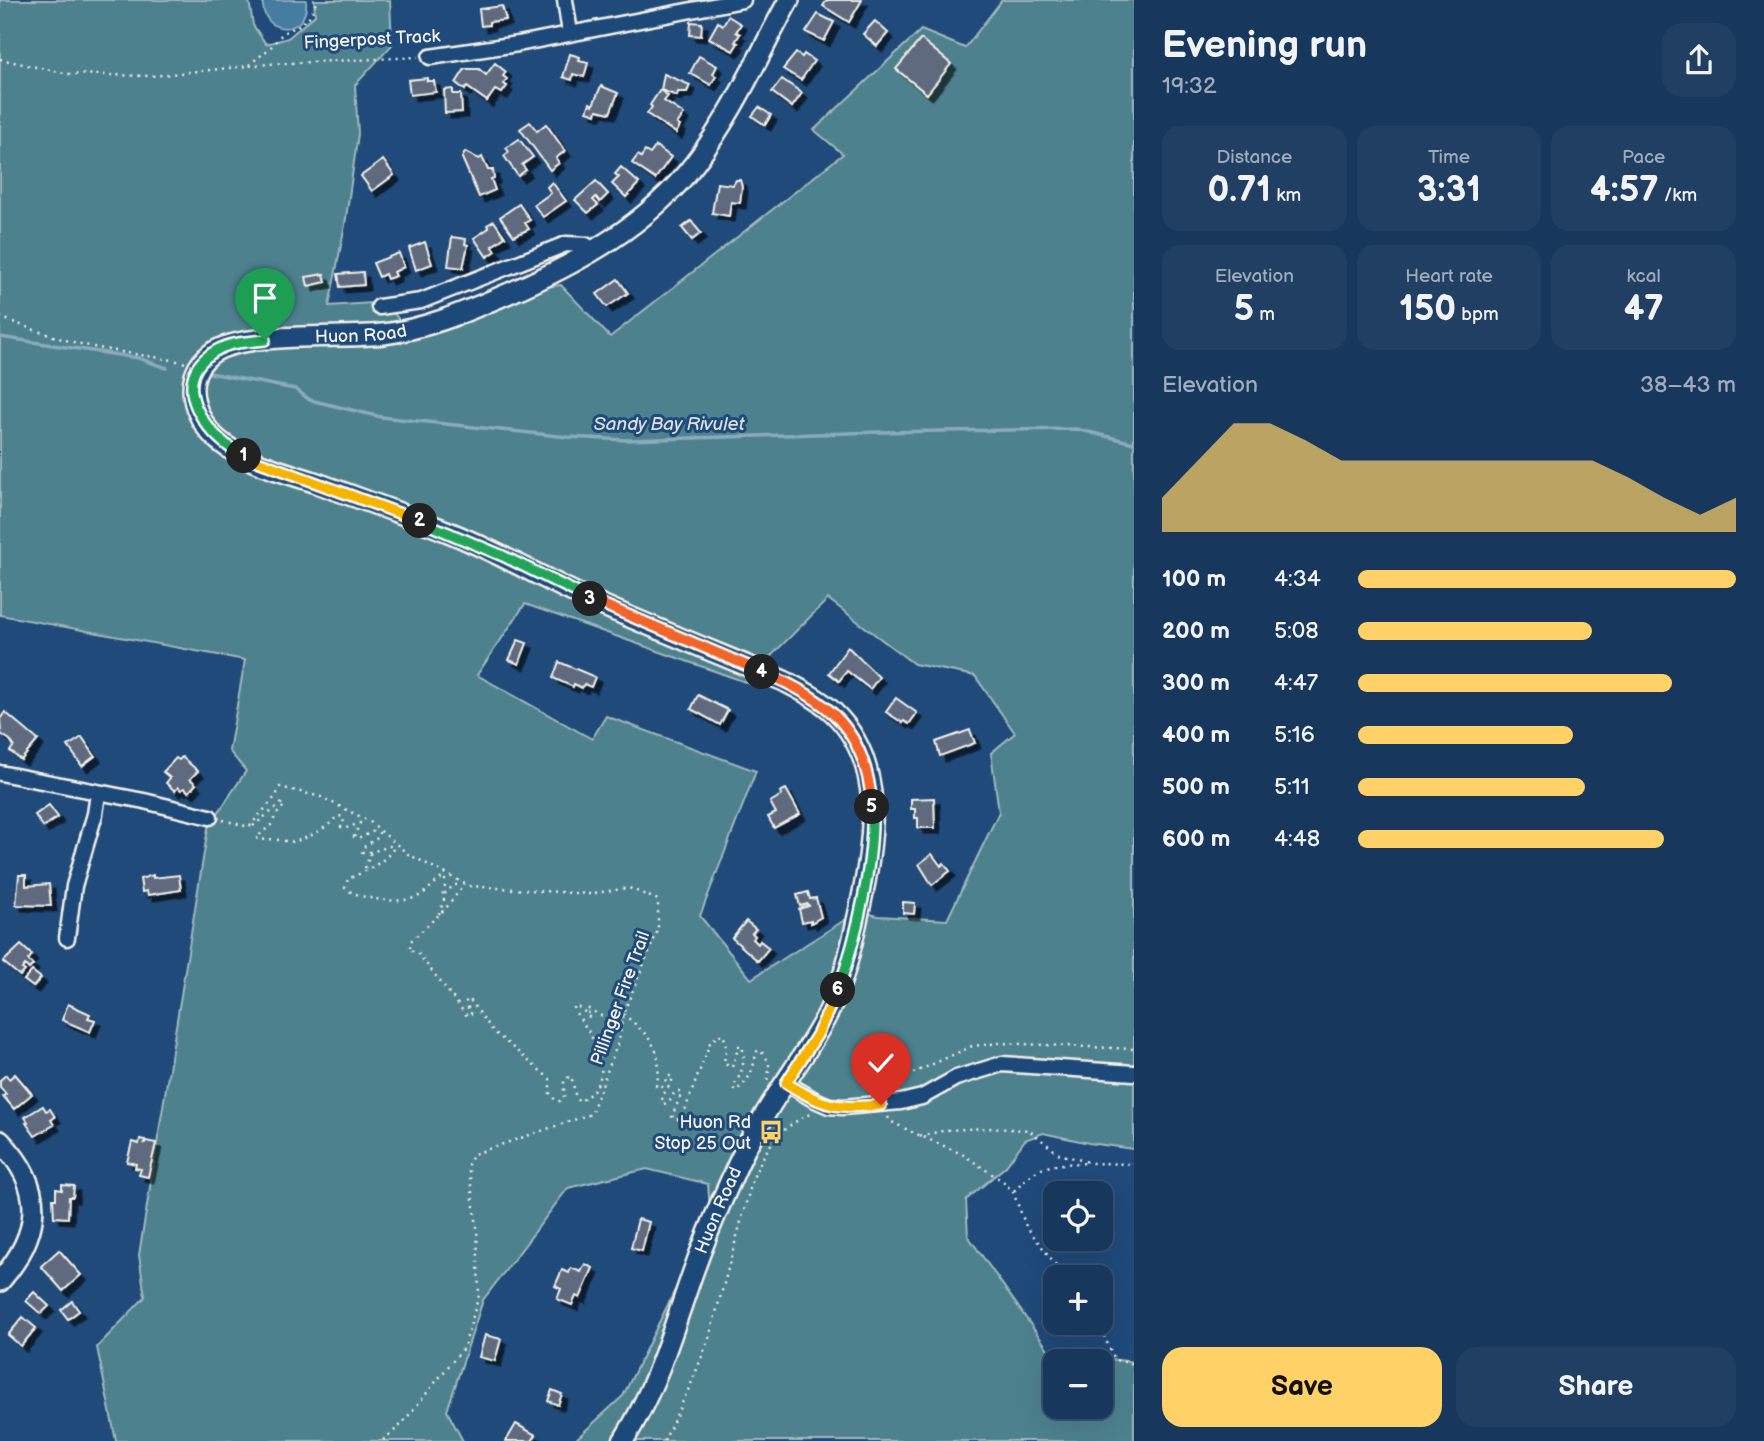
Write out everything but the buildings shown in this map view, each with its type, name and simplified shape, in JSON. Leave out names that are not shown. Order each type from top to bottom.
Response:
[{"type":"main road","name":"Huon Road","points":[[623,1441],[657,1375],[697,1261],[740,1161],[762,1118],[817,1035],[836,997],[853,940],[871,847],[873,814],[868,776],[853,739],[835,713],[784,681],[588,599],[460,537],[242,455],[211,433],[198,413],[193,386],[199,366],[218,350],[242,342],[380,335],[433,324],[517,290],[594,251],[632,224],[694,165],[726,114],[789,0]]},
{"type":"main road","points":[[0,1141],[18,1161],[27,1177],[33,1212],[33,1226],[21,1254],[0,1281]]},
{"type":"street","points":[[565,0],[569,33]]},
{"type":"street","name":"Fingerpost Track","points":[[430,57],[518,44],[743,0]]},
{"type":"street","name":"Huon Road","points":[[379,307],[421,301],[559,246],[586,245],[594,251]]},
{"type":"street","points":[[0,774],[144,801],[210,817]]},
{"type":"street","points":[[67,938],[72,897],[98,794]]},
{"type":"street","points":[[786,1083],[829,1106],[843,1107],[881,1105],[922,1097],[956,1078],[1002,1064],[1134,1073]]},
{"type":"path","points":[[246,67],[270,48],[283,33],[298,26],[311,15],[317,0]]},
{"type":"path","name":"Fingerpost Track","points":[[0,59],[68,74],[151,76],[268,64],[430,57]]},
{"type":"path","points":[[0,317],[42,334],[199,366]]},
{"type":"path","name":"Pillinger Fire Trail","points":[[250,827],[276,796],[280,786],[321,797],[369,821],[408,854],[469,886],[589,894],[629,888],[659,900],[658,930],[623,1014],[619,1040],[591,1114],[474,1154],[468,1164],[477,1227],[479,1295],[464,1346],[401,1426],[382,1441]]},
{"type":"path","points":[[210,817],[250,827],[258,824],[282,803],[284,806],[271,825],[257,838],[262,840],[272,837],[295,841],[342,816],[344,823],[341,827],[344,829],[360,823],[354,837],[360,838],[374,831],[379,834],[362,852],[390,846],[394,848],[376,864],[348,879],[345,888],[350,892],[377,900],[414,898],[432,888],[444,877],[446,883],[442,896],[446,894]]},
{"type":"path","points":[[362,873],[371,852]]},
{"type":"path","points":[[438,916],[446,894],[454,886],[458,886],[460,890],[438,916],[412,940],[410,950],[417,952],[467,1016],[471,1014],[471,1010],[466,1006],[466,1000],[470,1000],[493,1031],[550,1079],[550,1095],[558,1102],[564,1098],[564,1082],[570,1076],[574,1097],[579,1102],[590,1095],[602,1073],[596,1041],[574,1010],[574,1006],[590,1018],[587,1008],[609,1020],[622,1023]]},
{"type":"path","points":[[623,1014],[643,1031],[658,1051],[661,1066],[656,1086],[662,1087],[668,1076],[672,1076],[672,1081],[662,1097],[663,1104],[669,1103],[674,1093],[679,1091],[681,1095],[672,1116],[675,1120],[681,1118],[710,1044],[719,1035],[724,1035],[724,1062],[728,1066],[732,1066],[739,1045],[742,1045],[744,1050],[742,1073],[733,1087],[734,1091],[749,1077],[755,1064],[756,1052],[760,1050],[769,1060],[770,1070],[766,1085]]},
{"type":"path","points":[[875,1090],[972,1046],[1000,1043],[1134,1049]]},
{"type":"path","points":[[881,1105],[890,1121],[962,1154],[1004,1182],[1013,1192],[1027,1226],[1056,1265]]},
{"type":"path","points":[[664,1441],[709,1338],[753,1178],[764,1152],[785,1127],[829,1106]]},
{"type":"path","points":[[920,1136],[960,1129],[1029,1130],[1059,1154],[1092,1163]]},
{"type":"path","points":[[1013,1192],[1028,1175],[1053,1164],[1134,1164]]},
{"type":"path","points":[[1104,1335],[1115,1360],[1134,1364]]},
{"type":"green space","points":[[0,0],[249,0],[253,25],[266,44],[288,38],[315,15],[314,0],[390,0],[392,45],[355,85],[358,134],[345,225],[329,306],[386,302],[407,331],[517,290],[561,285],[610,337],[843,154],[814,130],[921,30],[965,48],[1002,0],[1134,0],[1134,1149],[1043,1133],[1025,1140],[1006,1166],[966,1200],[968,1236],[1048,1349],[1043,1349],[1043,1419],[1113,1419],[1113,1360],[1134,1362],[1134,1441],[574,1441],[623,1396],[677,1286],[711,1226],[708,1184],[647,1169],[568,1188],[483,1300],[447,1411],[463,1441],[116,1441],[97,1347],[145,1297],[139,1255],[208,828],[246,771],[229,751],[245,660],[0,615]],"holes":[[[828,599],[914,664],[975,676],[1015,733],[991,753],[999,812],[947,920],[878,916],[859,911],[751,979],[700,916],[756,771],[606,716],[592,739],[477,675],[525,604],[751,684],[757,670]]]},
{"type":"water","points":[[263,0],[306,0],[305,12],[301,21],[293,26],[276,26],[264,12]]},
{"type":"waterway","name":"Sandy Bay Rivulet","points":[[0,337],[138,358],[167,368]]},
{"type":"waterway","name":"Sandy Bay Rivulet","points":[[210,373],[295,389],[310,400],[381,417],[568,437],[627,440],[1076,429],[1134,443]]},
{"type":"place","name":"Huon Rd Stop 25 Out","points":[[771,1132]]},
{"type":"route","points":[[265,340],[228,345],[210,354],[199,366],[194,378],[193,397],[198,413],[211,433],[230,448],[263,464],[449,532],[588,599],[784,681],[835,713],[851,734],[868,776],[873,824],[871,847],[853,940],[836,997],[817,1035],[786,1083],[829,1106],[881,1105]]}]
